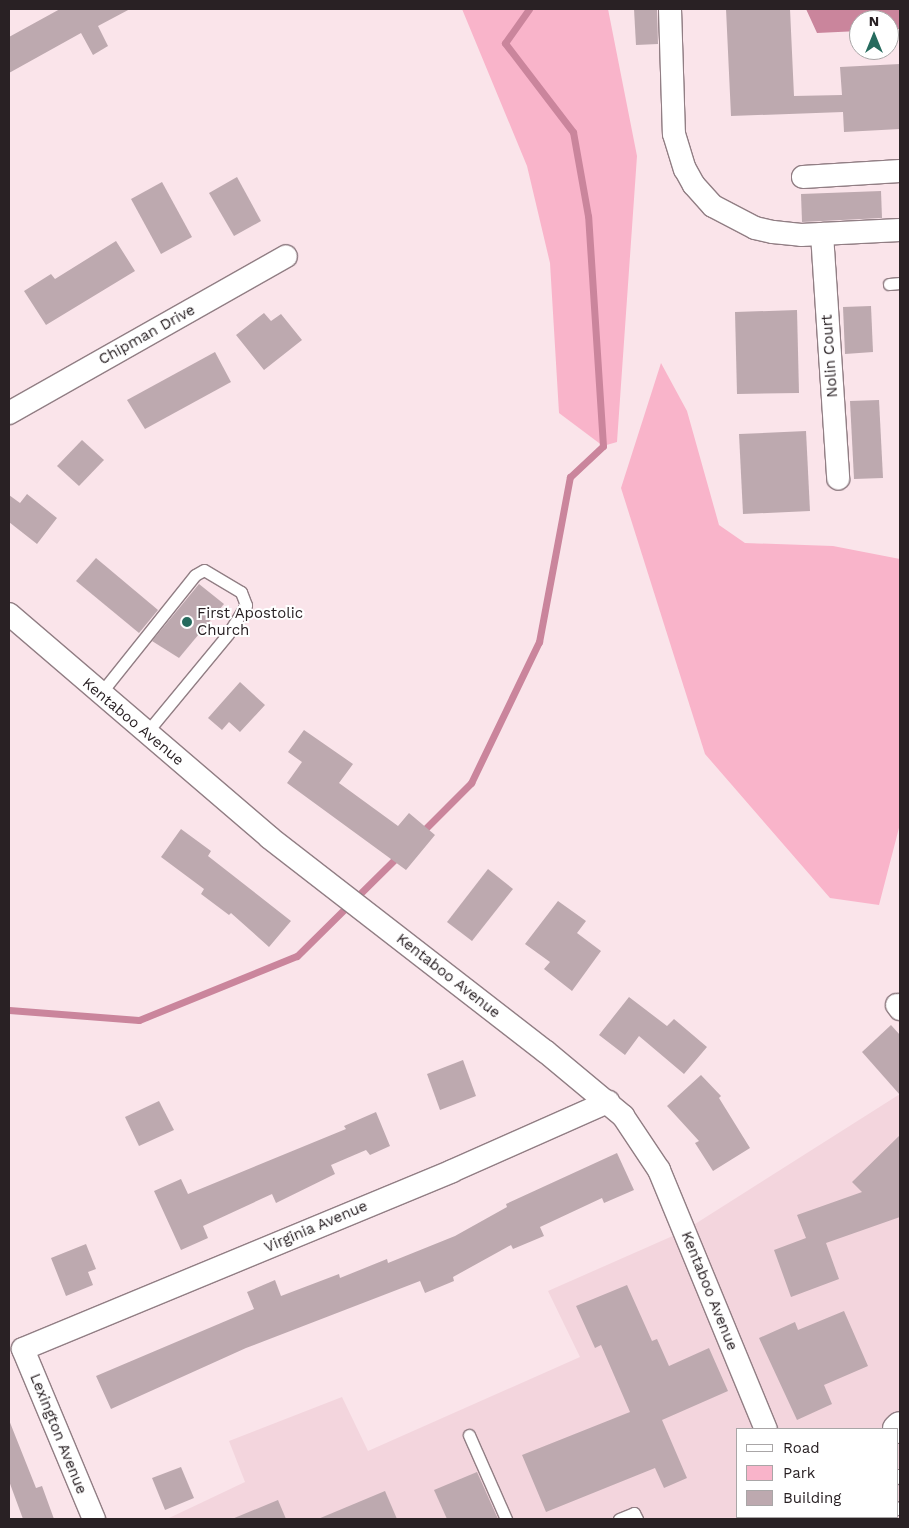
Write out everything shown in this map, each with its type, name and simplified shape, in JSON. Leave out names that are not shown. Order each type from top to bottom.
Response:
[{"type":"street","points":[[670,9],[674,134],[685,169],[694,186],[714,206],[755,228],[801,235],[900,230]]},
{"type":"street","points":[[803,177],[900,171]]},
{"type":"street","name":"Nolin Court","points":[[822,234],[838,478]]},
{"type":"street","name":"Chipman Drive","points":[[9,413],[286,256]]},
{"type":"street","name":"Kentaboo Avenue","points":[[9,614],[270,838],[624,1116],[659,1170],[766,1428]]},
{"type":"street","name":"Virginia Avenue","points":[[23,1349],[452,1171],[608,1102]]},
{"type":"street","name":"Lexington Avenue","points":[[23,1349],[94,1519]]},
{"type":"lane","points":[[100,694],[195,575],[204,570],[241,592],[246,605],[228,634],[146,733]]},
{"type":"lane","points":[[469,1435],[506,1519]]},
{"type":"lane","points":[[619,1519],[634,1513],[637,1519]]},
{"type":"shaded area","points":[[806,9],[900,9],[900,29],[899,10],[849,10],[849,31],[817,33]]},
{"type":"shaded area","points":[[900,1094],[900,1519],[167,1519],[245,1482],[229,1441],[342,1397],[368,1451],[580,1357],[548,1291],[684,1231]]},
{"type":"green space","points":[[462,9],[608,9],[637,156],[617,442],[603,446],[559,413],[550,263],[527,166]]},
{"type":"green space","points":[[661,363],[687,411],[719,525],[745,543],[833,546],[900,559],[900,824],[879,905],[830,898],[705,754],[621,488]]},
{"type":"building","points":[[60,9],[130,9],[98,26],[108,46],[93,55],[81,33],[9,73],[9,37]]},
{"type":"building","points":[[634,9],[657,9],[658,44],[636,45]]},
{"type":"building","points":[[726,9],[790,9],[794,96],[842,95],[840,67],[900,64],[900,129],[844,132],[843,112],[731,116]]},
{"type":"building","points":[[237,177],[261,221],[234,236],[209,193]]},
{"type":"building","points":[[162,182],[192,237],[161,254],[131,199]]},
{"type":"building","points":[[881,191],[882,218],[802,222],[801,194]]},
{"type":"building","points":[[116,241],[135,271],[46,325],[24,291],[51,274],[55,279]]},
{"type":"building","points":[[871,306],[873,352],[845,354],[843,307]]},
{"type":"building","points":[[797,310],[799,393],[737,394],[735,312]]},
{"type":"building","points":[[264,313],[271,321],[281,314],[302,340],[264,370],[236,335]]},
{"type":"building","points":[[215,352],[231,382],[145,429],[127,400]]},
{"type":"building","points":[[879,400],[883,478],[854,479],[850,401]]},
{"type":"building","points":[[806,431],[810,511],[743,514],[739,434]]},
{"type":"building","points":[[82,440],[104,460],[79,486],[57,466]]},
{"type":"building","points":[[27,494],[57,518],[37,544],[9,522],[9,495],[20,503]]},
{"type":"building","points":[[96,558],[158,610],[139,633],[76,581]]},
{"type":"building","name":"First Apostolic Church","points":[[199,584],[224,604],[179,658],[152,641]]},
{"type":"building","points":[[240,682],[265,705],[240,732],[229,722],[222,730],[208,718]]},
{"type":"building","points":[[304,730],[353,764],[339,783],[398,826],[409,813],[435,835],[406,870],[287,783],[302,762],[288,752]]},
{"type":"building","points":[[181,829],[211,851],[208,856],[291,921],[269,947],[231,913],[229,915],[201,894],[204,889],[161,857]]},
{"type":"building","points":[[488,869],[513,889],[472,941],[447,922]]},
{"type":"building","points":[[558,901],[586,921],[577,933],[601,951],[572,991],[544,969],[550,962],[525,944]]},
{"type":"building","points":[[629,997],[667,1026],[674,1019],[707,1047],[684,1074],[639,1036],[625,1055],[599,1035]]},
{"type":"building","points":[[891,1025],[900,1035],[900,1095],[862,1052]]},
{"type":"building","points":[[463,1060],[476,1096],[440,1110],[427,1074]]},
{"type":"building","points":[[701,1075],[721,1096],[719,1098],[750,1148],[713,1171],[695,1143],[699,1141],[667,1106]]},
{"type":"building","points":[[159,1101],[174,1130],[139,1146],[125,1117]]},
{"type":"building","points":[[376,1112],[390,1146],[370,1155],[366,1150],[331,1165],[335,1174],[276,1203],[272,1194],[203,1226],[208,1238],[181,1250],[154,1191],[181,1179],[188,1194],[346,1129],[344,1126]]},
{"type":"building","points":[[900,1135],[900,1217],[826,1243],[839,1279],[791,1297],[774,1250],[806,1238],[797,1215],[862,1192],[852,1182]]},
{"type":"building","points":[[617,1153],[634,1190],[604,1203],[602,1198],[540,1227],[544,1236],[513,1249],[511,1245],[453,1277],[454,1281],[425,1293],[420,1281],[246,1348],[111,1409],[96,1376],[254,1309],[247,1292],[275,1280],[281,1296],[339,1274],[340,1278],[387,1259],[388,1263],[455,1236],[507,1207],[506,1204]]},
{"type":"building","points":[[86,1244],[96,1269],[88,1272],[93,1285],[66,1296],[51,1258]]},
{"type":"building","points":[[627,1285],[652,1341],[657,1339],[669,1366],[709,1348],[728,1391],[662,1420],[687,1478],[664,1488],[655,1468],[546,1512],[522,1455],[630,1412],[601,1345],[595,1348],[576,1306]]},
{"type":"building","points":[[844,1311],[868,1366],[824,1385],[832,1404],[797,1420],[759,1338],[795,1322],[798,1330]]},
{"type":"building","points":[[9,1420],[36,1488],[42,1486],[54,1519],[23,1519],[9,1481]]},
{"type":"building","points":[[181,1467],[194,1498],[165,1510],[152,1478]]},
{"type":"building","points":[[477,1472],[498,1519],[447,1519],[434,1490]]},
{"type":"building","points":[[385,1491],[397,1519],[318,1519]]},
{"type":"building","points":[[278,1500],[286,1519],[232,1519]]},
{"type":"waterway","points":[[421,833],[471,783],[539,642],[570,477],[603,446],[588,216],[573,132],[505,43],[529,9]]},
{"type":"waterway","points":[[9,1010],[139,1020],[297,956],[399,855]]},
{"type":"place","name":"First Apostolic Church","points":[[187,622]]}]
